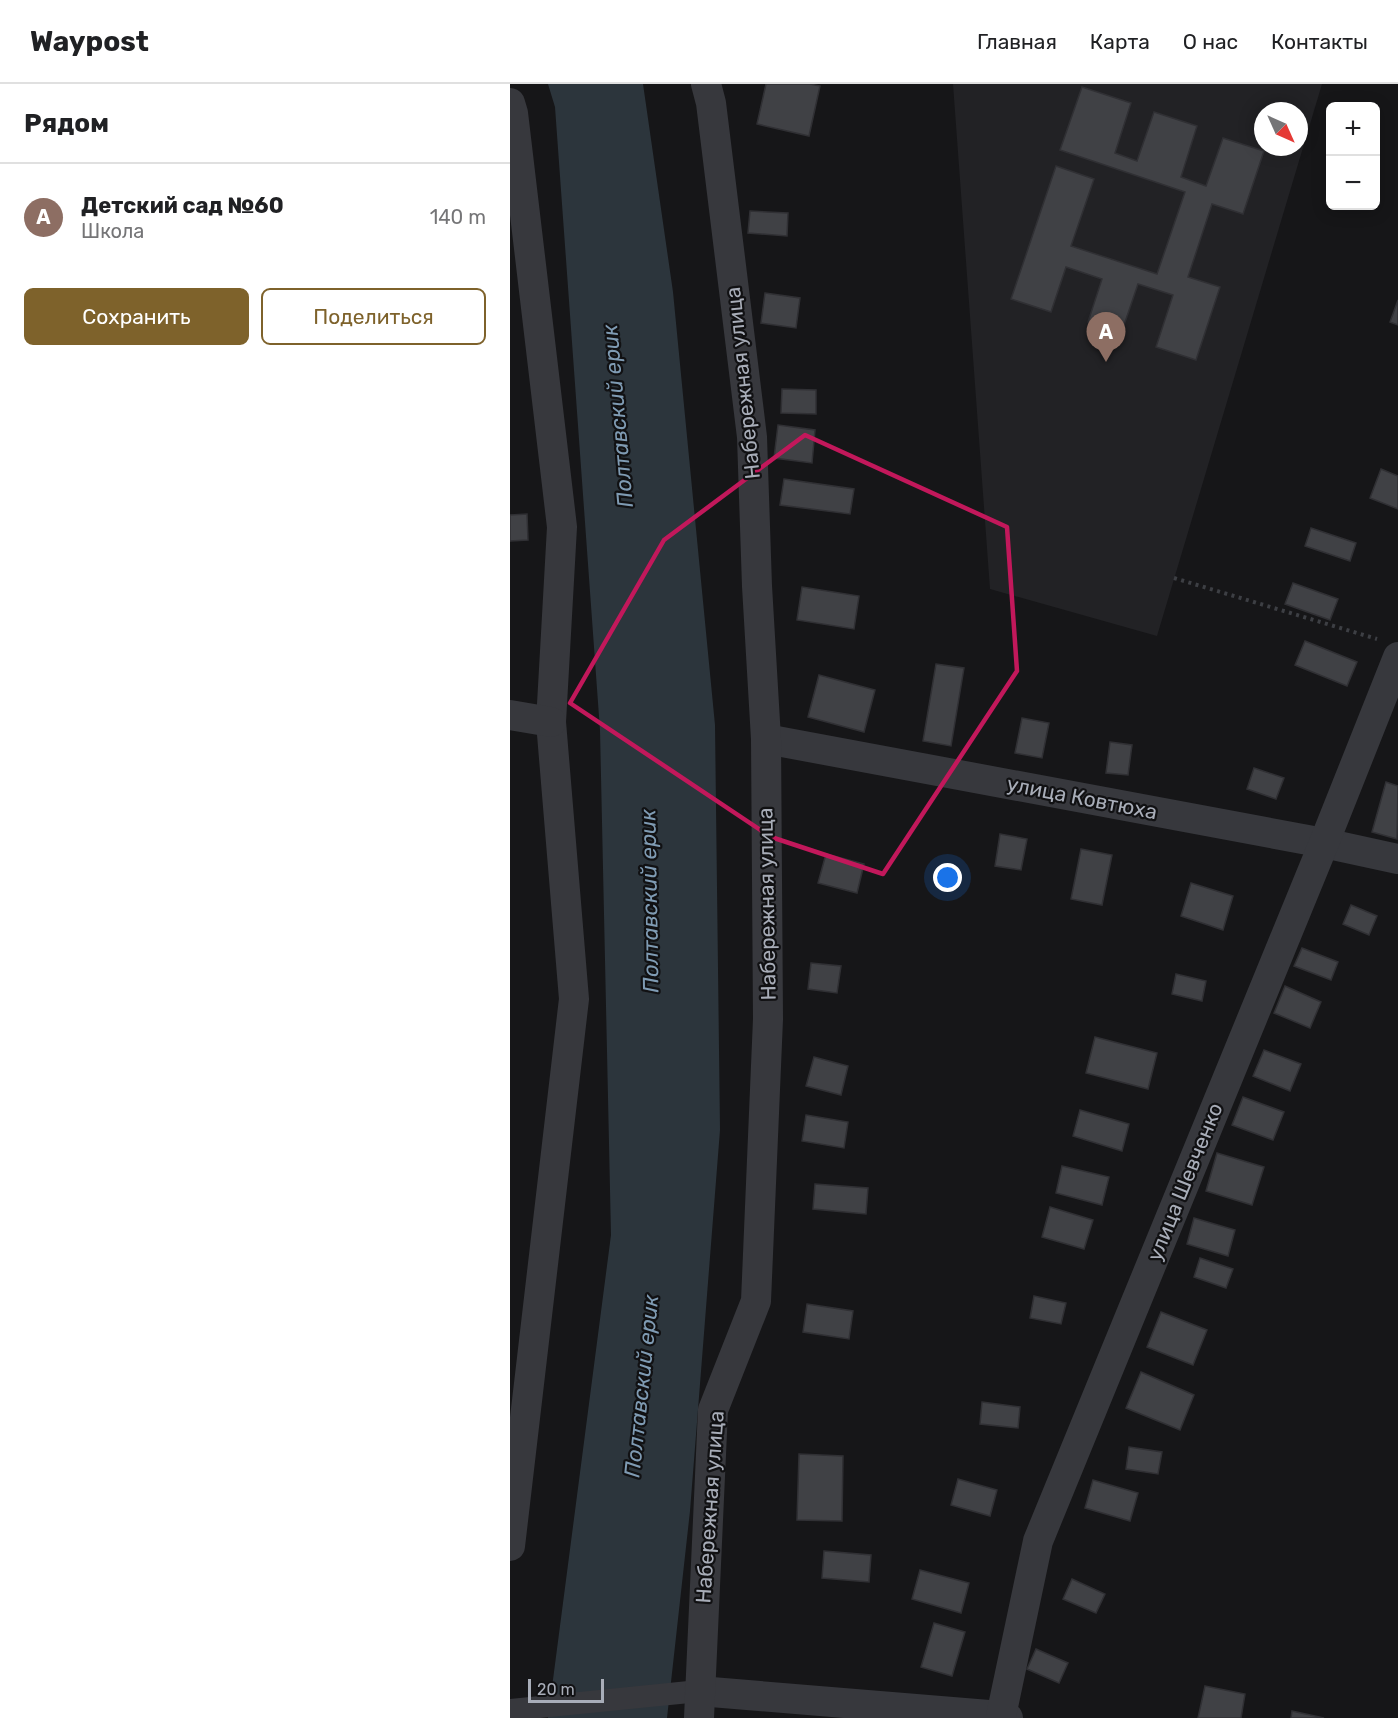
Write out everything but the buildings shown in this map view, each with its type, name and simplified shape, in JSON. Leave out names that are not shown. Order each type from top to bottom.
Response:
[{"type":"street","name":"Набережная улица","points":[[699,1704],[713,1410],[756,1301],[768,1019],[766,740],[757,586],[752,437],[711,104],[706,84]]},
{"type":"street","points":[[510,103],[562,527],[551,722],[574,999],[510,1546]]},
{"type":"street","name":"улица Шевченко","points":[[1004,1717],[1038,1541],[1324,843],[1392,649]]},
{"type":"street","points":[[510,715],[551,722]]},
{"type":"street","name":"улица Ковтюха","points":[[766,740],[1324,843],[1398,859]]},
{"type":"street","points":[[510,1710],[699,1704],[1004,1717]]},
{"type":"path","points":[[1174,578],[1392,649]]},
{"type":"highlighted area","points":[[805,435],[1007,527],[1017,671],[883,874],[771,837],[570,703],[664,540]]},
{"type":"shaded area","points":[[953,84],[1322,84],[1308,131],[1308,102],[1254,102],[1254,156],[1300,156],[1157,636],[990,589]]},
{"type":"water","name":"Полтавский ерик","points":[[548,84],[643,84],[673,292],[715,725],[720,1130],[690,1511],[667,1718],[548,1718],[611,1235],[600,730],[555,107]]},
{"type":"place","name":"Детский сад №60","points":[[1106,362]]}]
